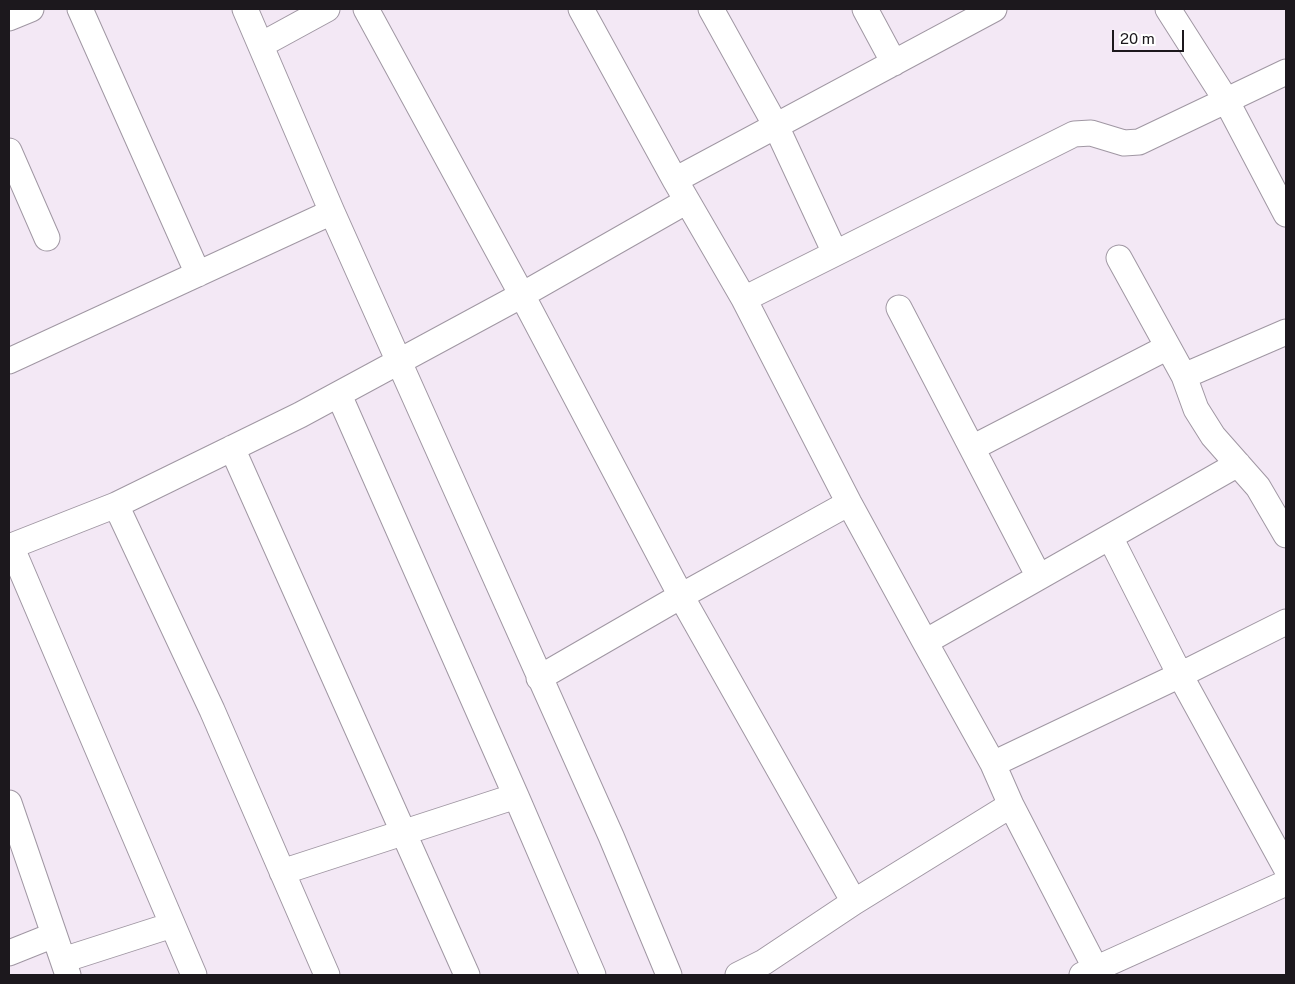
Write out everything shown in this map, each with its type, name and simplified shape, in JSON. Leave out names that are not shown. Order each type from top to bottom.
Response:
[{"type":"street","points":[[9,18],[31,9]]},
{"type":"street","points":[[80,9],[198,274]]},
{"type":"street","points":[[245,9],[332,212],[610,836],[669,975]]},
{"type":"street","points":[[261,45],[327,9]]},
{"type":"street","points":[[366,9],[522,295],[681,596],[854,902]]},
{"type":"street","points":[[581,9],[681,190],[744,299],[849,503],[993,764],[1092,973],[1286,883]]},
{"type":"street","points":[[711,9],[776,126],[835,253]]},
{"type":"street","points":[[865,9],[894,63]]},
{"type":"street","points":[[1168,9],[1226,100],[1286,214]]},
{"type":"street","points":[[194,975],[10,547],[116,505],[232,448],[339,395],[522,295],[776,126],[894,63],[985,11]]},
{"type":"street","points":[[744,299],[1074,134],[1091,133],[1124,143],[1139,142],[1286,72]]},
{"type":"street","points":[[9,151],[47,238]]},
{"type":"street","points":[[9,362],[332,212]]},
{"type":"street","points":[[1119,258],[1184,376],[1201,416],[1213,436],[1258,487],[1286,535]]},
{"type":"street","points":[[899,308],[1039,577]]},
{"type":"street","points":[[1184,376],[1286,332]]},
{"type":"street","points":[[972,448],[1168,348]]},
{"type":"street","points":[[339,395],[593,975]]},
{"type":"street","points":[[232,448],[467,975]]},
{"type":"street","points":[[925,642],[1238,464]]},
{"type":"street","points":[[539,678],[681,596],[849,503]]},
{"type":"street","points":[[116,505],[212,710],[326,975]]},
{"type":"street","points":[[1110,537],[1180,675],[1286,868]]},
{"type":"street","points":[[993,764],[1286,622]]},
{"type":"street","points":[[282,872],[516,796]]},
{"type":"street","points":[[738,975],[768,969],[854,902],[1011,805]]},
{"type":"street","points":[[10,810],[66,968],[172,924]]},
{"type":"street","points":[[9,953],[54,935]]}]
